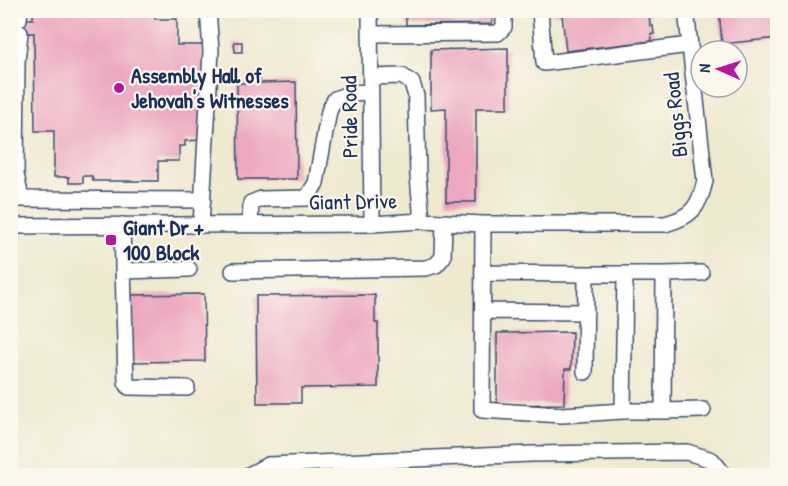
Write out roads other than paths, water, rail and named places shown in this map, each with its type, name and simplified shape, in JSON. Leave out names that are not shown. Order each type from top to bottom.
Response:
[{"type":"street","points":[[201,225],[211,51],[208,10]]},
{"type":"street","name":"Pride Road","points":[[370,10],[372,224]]},
{"type":"street","points":[[370,34],[498,33],[504,27],[504,10]]},
{"type":"street","points":[[540,10],[544,63],[689,45]]},
{"type":"street","name":"Biggs Road","points":[[686,10],[689,39]]},
{"type":"street","points":[[20,21],[14,63],[16,199],[202,200]]},
{"type":"street","points":[[250,225],[251,202],[261,199],[307,198],[316,183],[329,111],[335,99],[371,84],[402,76],[412,83],[416,96],[418,176],[422,221]]},
{"type":"street","name":"Biggs Road","points":[[692,212],[701,199],[705,181],[696,99]]},
{"type":"street","name":"Giant Drive","points":[[10,226],[372,224],[422,221],[483,224],[665,224],[681,220],[692,212]]},
{"type":"street","points":[[233,271],[426,268],[436,265],[443,257],[444,222]]},
{"type":"street","points":[[483,224],[482,410],[562,415],[623,411],[703,410]]},
{"type":"street","points":[[122,225],[126,382],[129,387],[187,388]]},
{"type":"street","points":[[123,271],[189,268]]},
{"type":"street","points":[[483,273],[701,273]]},
{"type":"street","points":[[585,372],[586,274]]},
{"type":"street","points":[[623,411],[625,274]]},
{"type":"street","points":[[663,411],[664,274]]},
{"type":"street","points":[[483,310],[586,312]]},
{"type":"street","points":[[247,476],[268,465],[532,454],[687,452],[712,460],[721,471],[721,476]]},
{"type":"place","name":"Assembly Hall of Jehovah's Witnesses","points":[[119,88]]},
{"type":"place","name":"Giant Dr + 100 Block","points":[[111,240]]}]
